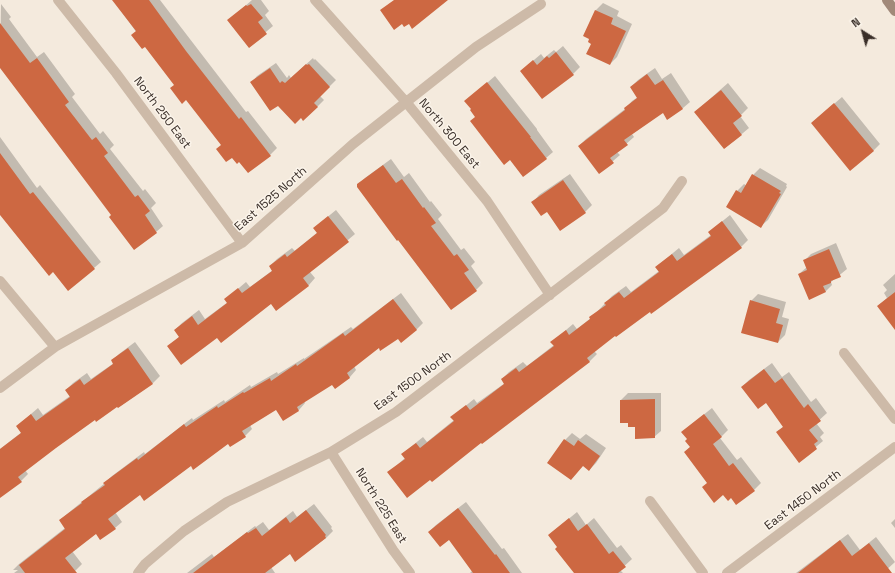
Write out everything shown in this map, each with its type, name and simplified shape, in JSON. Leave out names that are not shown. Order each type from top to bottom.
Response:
[{"type":"street","name":"North 250 East","points":[[58,0],[116,72],[242,243]]},
{"type":"street","name":"North 300 East","points":[[315,0],[406,102],[487,201],[550,294]]},
{"type":"street","points":[[887,0],[895,11]]},
{"type":"street","name":"East 1525 North","points":[[0,388],[55,346],[242,243],[353,144],[476,47],[541,4]]},
{"type":"street","name":"East 1500 North","points":[[138,573],[145,564],[184,531],[227,502],[331,452],[396,412],[663,208],[682,181]]},
{"type":"street","points":[[0,281],[55,346]]},
{"type":"street","points":[[844,353],[895,420]]},
{"type":"street","name":"East 1450 North","points":[[727,573],[895,448]]},
{"type":"street","name":"North 225 East","points":[[331,452],[393,550],[410,573]]},
{"type":"street","points":[[650,501],[703,573]]},
{"type":"building","points":[[112,0],[149,0],[186,51],[239,119],[241,117],[271,156],[248,173],[239,162],[237,164],[232,158],[226,162],[216,149],[221,145],[186,100],[182,104],[170,88],[174,85],[145,47],[142,49],[131,35],[136,31]]},
{"type":"building","points":[[394,0],[448,0],[412,29],[409,24],[404,27],[402,24],[394,30],[380,10]]},
{"type":"building","points":[[251,4],[263,18],[258,22],[267,34],[249,48],[227,20],[246,5]]},
{"type":"building","points":[[595,10],[613,18],[611,24],[626,31],[610,65],[586,54],[591,44],[588,42],[589,39],[583,36]]},
{"type":"building","points":[[0,23],[30,63],[37,58],[69,102],[65,105],[92,140],[96,137],[108,153],[104,156],[135,197],[138,195],[150,211],[145,215],[157,233],[134,250],[109,217],[111,215],[0,68]]},
{"type":"building","points":[[556,52],[574,75],[542,99],[520,71],[533,60],[537,65],[547,56],[549,58]]},
{"type":"building","points":[[306,64],[309,64],[330,87],[314,103],[318,107],[303,121],[301,118],[295,124],[278,106],[270,111],[250,82],[270,68],[280,83],[282,81],[285,83]]},
{"type":"building","points":[[647,74],[655,85],[663,80],[683,109],[667,120],[663,113],[624,140],[628,145],[610,158],[614,163],[599,174],[578,146],[625,110],[624,108],[637,98],[630,87]]},
{"type":"building","points":[[487,82],[547,159],[523,177],[510,160],[504,165],[470,121],[475,117],[470,110],[471,109],[464,101]]},
{"type":"building","points":[[721,90],[742,116],[733,123],[742,135],[724,149],[694,112]]},
{"type":"building","points":[[834,103],[874,151],[850,171],[811,123]]},
{"type":"building","points":[[0,153],[30,194],[33,192],[95,269],[68,291],[53,272],[49,276],[0,215]]},
{"type":"building","points":[[383,165],[396,183],[402,179],[436,223],[431,226],[454,256],[457,254],[469,270],[464,273],[477,291],[451,310],[357,187],[357,184]]},
{"type":"building","points":[[752,174],[781,191],[779,193],[781,194],[761,228],[726,207],[736,190],[741,193]]},
{"type":"building","points":[[563,180],[586,213],[560,231],[547,212],[541,216],[531,202]]},
{"type":"building","points":[[328,216],[349,242],[303,278],[309,286],[276,311],[271,304],[221,343],[217,338],[181,365],[167,346],[179,337],[174,330],[192,316],[198,325],[227,303],[224,299],[238,288],[242,293],[272,271],[269,266],[285,254],[287,257],[317,233],[313,228]]},
{"type":"building","points":[[722,221],[742,248],[651,314],[650,312],[616,337],[615,336],[587,358],[590,362],[482,444],[481,443],[432,482],[430,480],[407,498],[387,472],[405,459],[401,454],[416,443],[420,448],[454,421],[450,417],[466,405],[470,410],[504,384],[501,379],[516,368],[519,372],[554,346],[550,342],[566,330],[569,335],[590,319],[589,317],[606,305],[604,303],[619,292],[624,298],[659,272],[655,267],[672,254],[677,261],[711,236],[708,232]]},
{"type":"building","points":[[829,249],[841,277],[823,286],[826,292],[809,300],[798,274],[807,270],[803,260]]},
{"type":"building","points":[[895,292],[895,330],[877,306]]},
{"type":"building","points":[[393,299],[417,330],[401,343],[398,339],[380,351],[379,348],[347,373],[350,378],[335,389],[332,385],[297,407],[299,411],[283,421],[276,410],[242,431],[246,437],[230,447],[228,444],[193,470],[191,466],[144,501],[140,495],[108,519],[116,529],[100,540],[96,534],[65,558],[77,573],[25,573],[19,565],[65,529],[59,520],[105,485],[103,483],[137,458],[138,460],[184,424],[186,427],[217,406],[218,408],[243,392],[244,393],[270,378],[271,381],[296,364],[297,366],[343,333],[345,336]]},
{"type":"building","points":[[750,300],[780,309],[776,323],[783,325],[778,343],[741,333]]},
{"type":"building","points":[[128,348],[153,384],[96,422],[95,420],[56,448],[18,477],[22,482],[0,498],[0,449],[21,433],[16,426],[31,414],[36,421],[70,397],[65,390],[80,379],[84,385],[113,364],[111,360]]},
{"type":"building","points":[[764,369],[775,383],[782,378],[804,408],[808,404],[821,421],[809,430],[818,441],[814,444],[817,449],[799,463],[776,432],[783,427],[766,403],[758,409],[741,387]]},
{"type":"building","points":[[655,399],[655,438],[635,439],[635,427],[628,427],[628,423],[620,423],[620,400]]},
{"type":"building","points":[[704,414],[722,437],[713,444],[729,466],[733,463],[755,491],[736,505],[731,498],[728,501],[723,495],[714,503],[702,487],[707,483],[684,452],[690,447],[685,441],[687,439],[681,432]]},
{"type":"building","points":[[564,439],[574,446],[578,440],[600,456],[589,471],[583,466],[571,480],[547,463]]},
{"type":"building","points":[[458,508],[510,573],[473,573],[449,540],[440,547],[428,532]]},
{"type":"building","points":[[306,510],[326,535],[326,538],[295,562],[290,554],[265,573],[193,573],[247,532],[248,533],[256,528],[262,536],[286,517],[290,523]]},
{"type":"building","points":[[569,518],[578,531],[587,524],[609,554],[613,551],[626,567],[618,573],[574,573],[555,549],[557,547],[548,535]]},
{"type":"building","points":[[840,540],[852,556],[869,543],[892,573],[798,573]]}]
